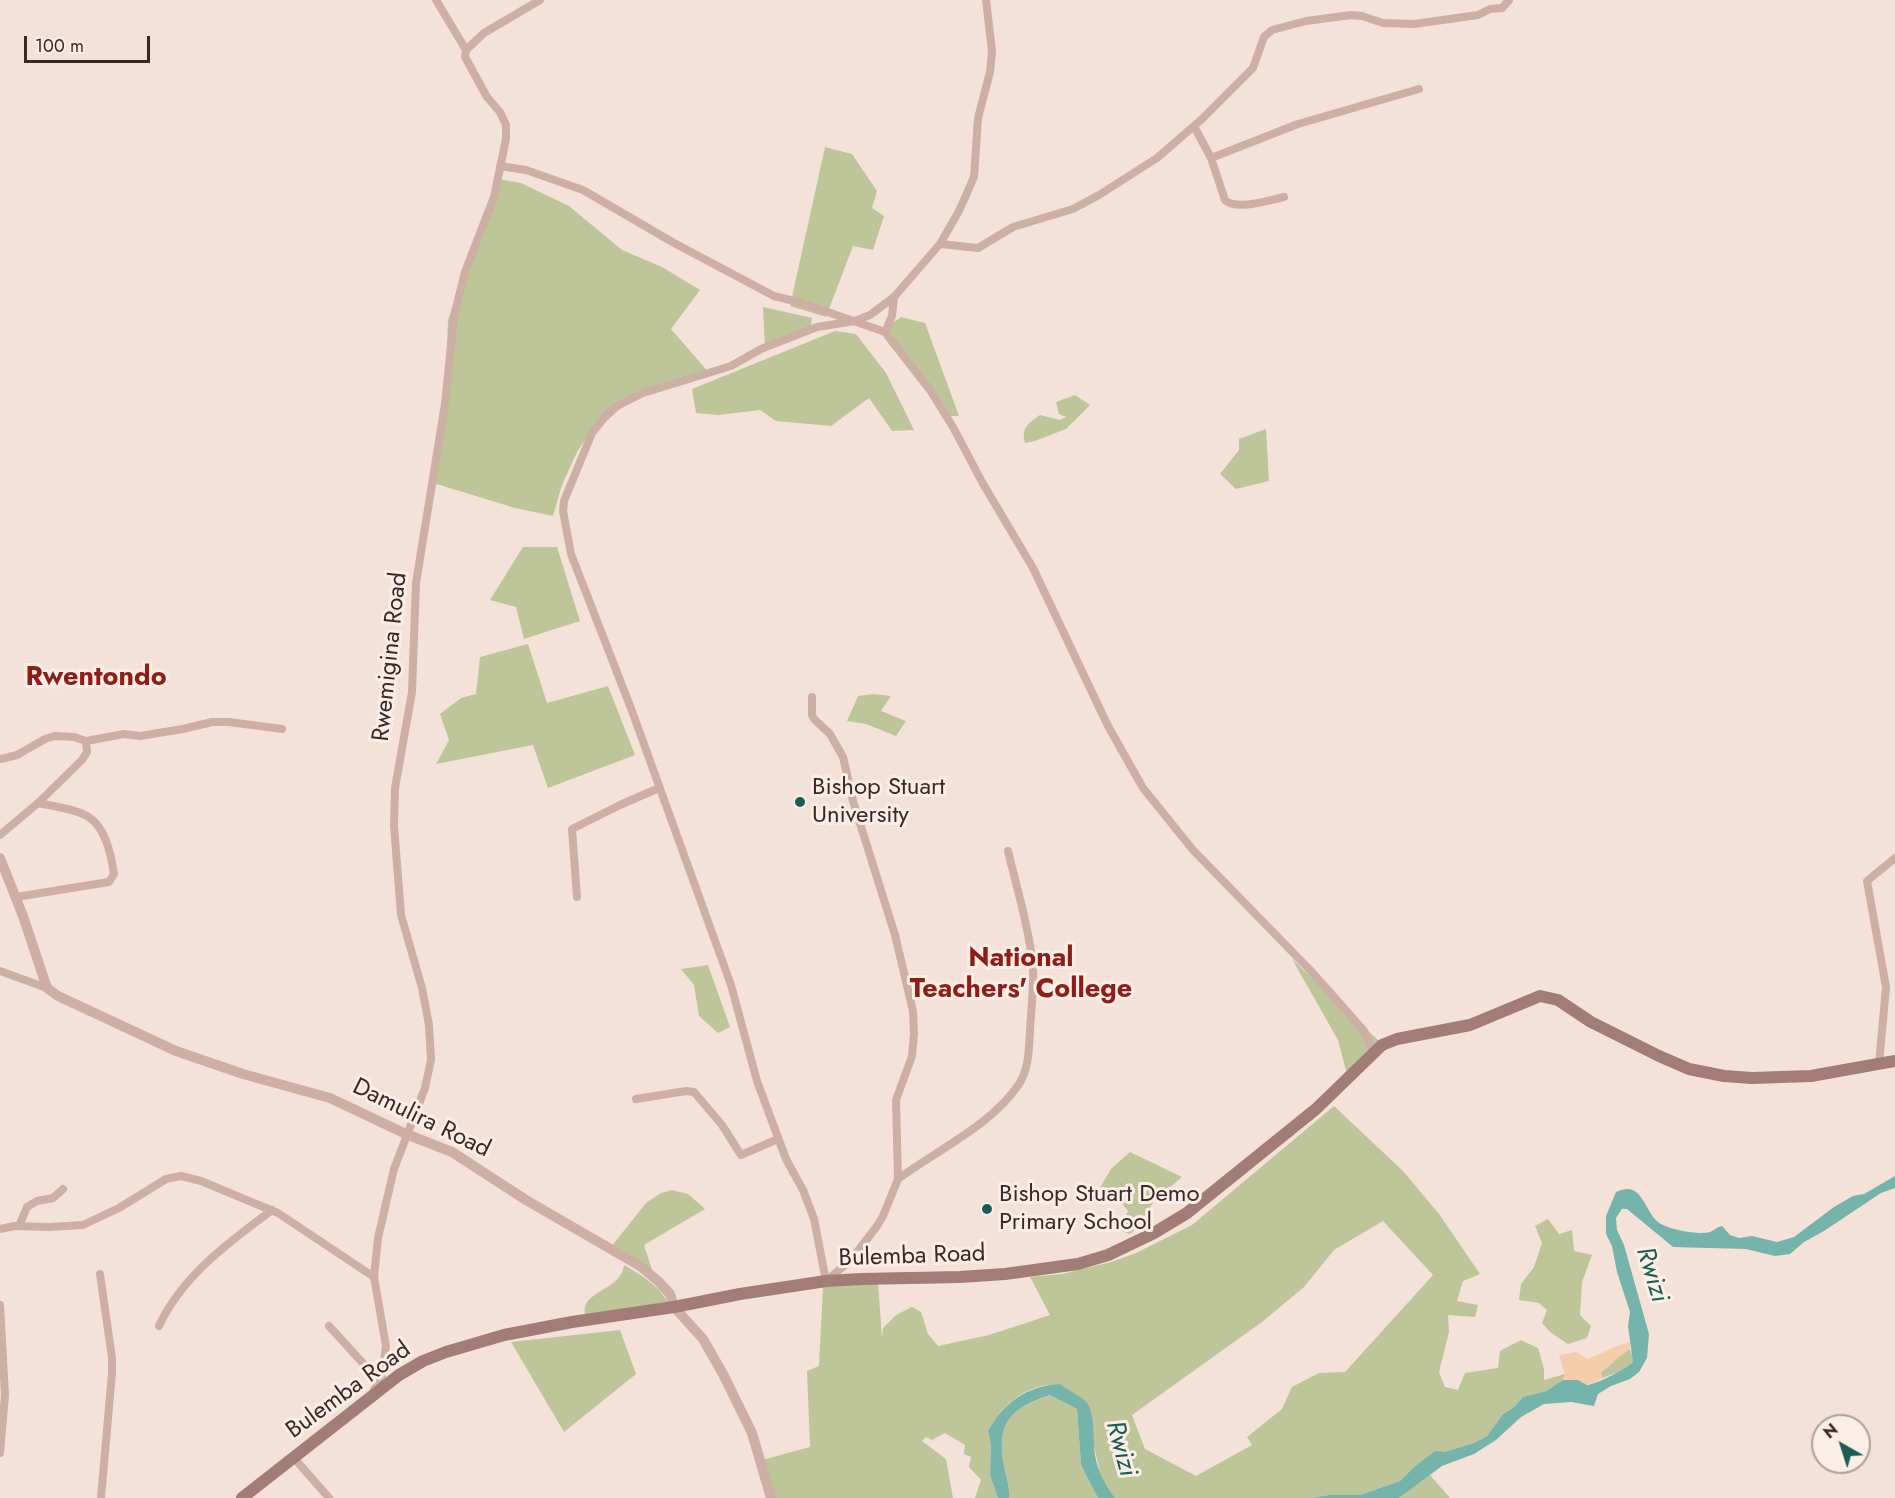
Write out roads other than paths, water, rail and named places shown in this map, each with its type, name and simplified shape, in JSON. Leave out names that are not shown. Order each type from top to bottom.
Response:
[{"type":"main road","name":"Bulemba Road","points":[[242,1498],[399,1375],[423,1361],[474,1343],[572,1322],[826,1281],[1005,1274],[1078,1264],[1108,1255],[1155,1233],[1187,1213],[1316,1109],[1382,1046],[1397,1040],[1481,1021],[1540,996],[1558,1000],[1600,1027],[1659,1056],[1689,1069],[1724,1076],[1752,1078],[1811,1076],[1895,1061]]},
{"type":"street","name":"Rwemigina Road","points":[[368,1398],[380,1382],[386,1346],[374,1277],[378,1238],[394,1169],[430,1072],[429,1026],[422,988],[401,915],[394,826],[395,788],[412,692],[416,583],[445,404],[454,316],[465,272],[494,197],[506,139],[506,125],[500,112],[487,97],[468,65],[465,57],[466,50],[436,0]]},
{"type":"street","points":[[466,50],[484,33],[540,0]]},
{"type":"street","points":[[812,697],[814,719],[830,734],[843,757],[895,935],[913,1011],[914,1034],[912,1056],[898,1089],[896,1100],[898,1179],[884,1216],[877,1226],[852,1260],[826,1281],[814,1219],[803,1190],[778,1139],[757,1081],[730,985],[632,711],[596,622],[566,538],[564,501],[592,433],[617,406],[632,397],[731,366],[761,349],[817,327],[855,321],[878,310],[894,297],[940,244],[960,211],[974,177],[978,118],[990,72],[992,51],[986,0]]},
{"type":"street","points":[[940,244],[978,248],[1013,226],[1073,209],[1157,158],[1194,126],[1253,68],[1264,37],[1272,30],[1306,21],[1351,15],[1383,23],[1414,24],[1478,15],[1490,9],[1502,8],[1509,0]]},
{"type":"street","points":[[1211,158],[1298,124],[1419,88]]},
{"type":"street","points":[[1194,126],[1211,158],[1228,204],[1232,206],[1284,198]]},
{"type":"street","points":[[500,166],[526,170],[583,190],[665,238],[774,296],[802,303],[885,332],[930,390],[1033,568],[1108,726],[1143,788],[1193,850],[1309,969],[1364,1031],[1374,1053]]},
{"type":"street","points":[[885,332],[892,316],[894,297]]},
{"type":"street","points":[[0,759],[17,755],[55,736],[74,736],[86,741],[124,734],[140,736],[212,722],[282,729]]},
{"type":"street","points":[[0,835],[38,803],[82,760],[87,752],[86,741]]},
{"type":"street","points":[[577,897],[572,830],[659,788]]},
{"type":"street","points":[[16,897],[109,882],[114,874],[107,844],[99,827],[85,814],[38,803]]},
{"type":"street","points":[[898,1179],[986,1118],[1014,1091],[1025,1073],[1030,1035],[1033,969],[1008,851]]},
{"type":"street","points":[[0,858],[47,988]]},
{"type":"street","points":[[1879,1064],[1886,987],[1867,881],[1895,858]]},
{"type":"street","points":[[0,971],[47,988]]},
{"type":"street","name":"Damulira Road","points":[[47,988],[68,1003],[107,1018],[176,1051],[243,1074],[330,1098],[406,1134],[452,1152],[526,1200],[621,1254],[658,1281],[670,1294],[674,1307],[703,1338],[738,1401],[755,1441],[771,1498]]},
{"type":"street","points":[[636,1099],[686,1091],[694,1092],[722,1125],[741,1155],[778,1139]]},
{"type":"street","points":[[0,1229],[19,1226],[83,1225],[119,1208],[174,1176],[201,1181],[272,1210],[374,1277]]},
{"type":"street","points":[[19,1226],[27,1208],[37,1201],[53,1198],[63,1189]]},
{"type":"street","points":[[159,1326],[175,1297],[201,1268],[272,1210]]},
{"type":"street","points":[[100,1274],[112,1358],[102,1498]]},
{"type":"street","points":[[0,1305],[5,1395],[0,1453]]},
{"type":"street","points":[[329,1326],[380,1382]]},
{"type":"street","points":[[294,1458],[329,1498]]},
{"type":"water","points":[[1895,1176],[1895,1188],[1881,1193],[1804,1242],[1790,1254],[1775,1256],[1746,1249],[1673,1247],[1627,1209],[1622,1209],[1616,1218],[1617,1230],[1624,1245],[1649,1334],[1647,1358],[1639,1372],[1630,1379],[1598,1394],[1594,1406],[1571,1402],[1544,1404],[1521,1417],[1496,1440],[1474,1454],[1442,1466],[1399,1498],[1311,1498],[1329,1495],[1360,1495],[1400,1481],[1435,1451],[1444,1452],[1474,1443],[1487,1436],[1503,1414],[1523,1397],[1546,1391],[1563,1380],[1578,1380],[1587,1385],[1592,1384],[1611,1376],[1633,1362],[1628,1326],[1630,1312],[1617,1272],[1612,1246],[1606,1234],[1606,1216],[1616,1192],[1626,1189],[1633,1190],[1643,1200],[1656,1220],[1673,1229],[1705,1233],[1722,1226],[1730,1235],[1739,1238],[1752,1236],[1777,1242],[1794,1237],[1834,1207],[1853,1196],[1864,1194]]},
{"type":"water","points":[[1060,1384],[1082,1398],[1090,1408],[1096,1461],[1102,1478],[1115,1498],[1098,1498],[1081,1465],[1077,1409],[1050,1395],[1018,1410],[1006,1425],[1002,1446],[1009,1498],[998,1498],[990,1475],[991,1445],[988,1431],[1001,1412],[1018,1397],[1037,1388]]},
{"type":"place","name":"Bishop Stuart University","points":[[800,802]]},
{"type":"place","name":"Bishop Stuart Demo Primary School","points":[[987,1209]]},
{"type":"district","name":"Rwentondo","points":[[96,678]]},
{"type":"district","name":"National Teachers' College","points":[[1021,974]]},
{"type":"water label","name":"Rwizi","points":[[1651,1275]]},
{"type":"water label","name":"Rwizi","points":[[1120,1449]]}]
